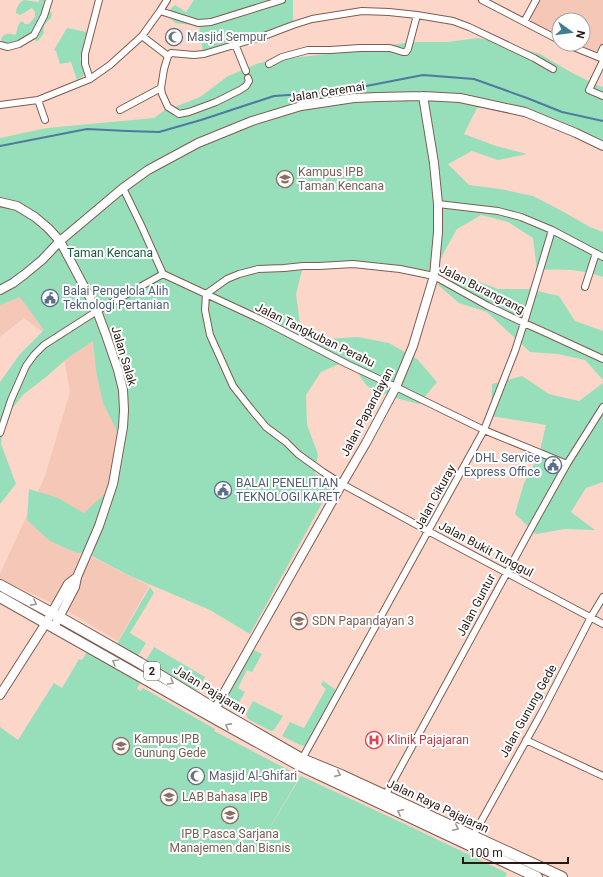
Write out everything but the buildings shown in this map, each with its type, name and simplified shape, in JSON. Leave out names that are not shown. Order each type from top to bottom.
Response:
[{"type":"highway","name":"Jalan Pajajaran","points":[[0,585],[140,663],[301,762]]},
{"type":"highway","name":"Jalan Pajajaran","points":[[0,597],[180,699],[301,762]]},
{"type":"highway","name":"Jalan Raya Pajajaran","points":[[301,762],[386,796],[562,877]]},
{"type":"highway","name":"Jalan Raya Pajajaran","points":[[301,762],[537,877]]},
{"type":"street","points":[[0,45],[8,47],[19,44],[34,35],[44,16],[49,0]]},
{"type":"street","points":[[90,79],[85,64],[85,54],[99,0]]},
{"type":"street","points":[[0,105],[38,100],[90,79],[110,65],[142,36],[167,0]]},
{"type":"street","points":[[160,12],[198,23],[211,22],[282,0]]},
{"type":"street","points":[[482,0],[551,36]]},
{"type":"street","points":[[524,22],[536,0]]},
{"type":"street","points":[[235,44],[247,74],[249,81],[248,83],[240,90],[202,108],[183,114],[179,114],[168,107],[161,88],[164,69],[168,56],[171,53],[194,55],[204,54],[235,44],[264,36],[312,19],[362,11],[417,15],[453,21],[534,58],[553,70]]},
{"type":"street","points":[[269,64],[282,57],[308,50],[390,48],[406,52],[417,15]]},
{"type":"street","points":[[142,36],[168,56]]},
{"type":"street","points":[[603,48],[602,59],[589,90],[603,96]]},
{"type":"street","points":[[585,52],[602,59]]},
{"type":"street","points":[[120,110],[161,88]]},
{"type":"street","name":"Jalan Ceremai","points":[[0,290],[25,274],[42,260],[60,241],[123,188],[148,170],[198,143],[252,121],[301,106],[378,96],[460,98],[525,112],[603,146]]},
{"type":"street","name":"Jalan Papandayan","points":[[214,709],[366,443],[396,386],[413,346],[434,276],[438,232],[438,204],[434,164],[423,96]]},
{"type":"street","points":[[38,100],[45,120]]},
{"type":"street","points":[[0,433],[11,400],[26,366],[34,355],[44,346],[97,311],[163,274],[142,225],[123,188]]},
{"type":"street","name":"Jalan Salak","points":[[0,202],[17,206],[35,217],[60,241],[97,311],[118,370],[123,390],[124,410],[123,427],[113,484],[99,526],[77,576],[68,584],[56,615],[0,694]]},
{"type":"street","points":[[438,204],[498,211],[521,217],[552,230],[603,257]]},
{"type":"street","name":"Jalan Cikuray","points":[[301,762],[484,430],[524,323],[552,230]]},
{"type":"street","points":[[585,287],[596,253]]},
{"type":"street","name":"Jalan Burangrang","points":[[206,294],[227,280],[240,274],[258,269],[354,264],[400,270],[434,276],[488,306],[603,359]]},
{"type":"street","name":"Jalan Tangkuban Perahu","points":[[163,274],[264,321],[347,364],[396,386],[484,430],[567,464]]},
{"type":"street","name":"Jalan Bukit Tunggul","points":[[206,294],[205,310],[210,335],[233,386],[266,427],[313,465],[342,484],[603,624]]},
{"type":"street","name":"Jalan Guntur","points":[[386,796],[506,572],[567,464],[603,408]]},
{"type":"street","name":"Jalan Gunung Gede","points":[[473,836],[542,712],[603,597]]},
{"type":"street","points":[[526,740],[603,776]]},
{"type":"shaded area","points":[[536,0],[603,0],[603,48],[599,57],[586,52],[591,52],[591,12],[551,12],[551,36],[524,22]]},
{"type":"shaded area","points":[[0,288],[95,311],[120,435],[106,510],[78,558],[88,564],[92,557],[149,586],[118,641],[59,606],[0,579],[0,574],[45,476],[70,392],[62,346],[24,318],[0,337]]},
{"type":"green space","points":[[24,0],[38,2],[40,0],[45,0],[43,4],[45,8],[52,13],[51,18],[44,26],[44,33],[38,41],[33,40],[29,36],[13,45],[3,43],[1,39],[5,35],[15,35],[18,26],[22,21],[25,24],[29,24],[35,17],[35,12],[32,8],[20,15],[16,13],[18,5]]},
{"type":"green space","points":[[194,0],[293,0],[293,26],[203,53],[199,26],[175,23],[166,13],[175,5],[186,12]]},
{"type":"green space","points":[[67,28],[87,32],[80,59],[87,73],[77,80],[71,62],[60,64],[56,51],[54,50]]},
{"type":"green space","name":"Taman Kencana","points":[[478,38],[510,45],[540,54],[567,70],[603,87],[603,143],[568,125],[507,107],[477,108],[464,134],[496,146],[527,154],[498,160],[472,151],[448,164],[469,185],[500,189],[533,196],[590,227],[603,232],[603,277],[579,271],[537,270],[533,238],[508,222],[481,215],[457,229],[443,254],[434,276],[363,265],[303,266],[296,294],[300,324],[326,339],[358,337],[389,343],[417,359],[437,382],[419,404],[392,397],[367,386],[348,360],[321,372],[306,395],[307,425],[318,454],[315,473],[331,487],[250,634],[210,610],[130,576],[92,556],[94,551],[77,553],[50,541],[27,520],[29,489],[58,498],[84,513],[108,491],[119,462],[117,431],[103,403],[96,371],[93,341],[69,357],[24,394],[5,417],[1,444],[16,484],[0,504],[0,382],[20,354],[44,330],[20,297],[0,305],[0,138],[47,128],[154,118],[166,109],[170,109],[200,97],[228,76],[259,63],[412,42],[447,42]]},
{"type":"green space","points":[[469,278],[498,289],[529,289],[559,296],[575,321],[603,331],[603,380],[585,360],[558,354],[530,352],[487,312],[459,303],[437,284]]},
{"type":"green space","points":[[522,376],[549,394],[579,401],[603,383],[603,482],[586,488],[571,512],[595,530],[565,529],[536,534],[515,514],[524,483],[539,455],[546,425],[491,416],[492,384]]},
{"type":"green space","points":[[150,587],[154,593],[130,633],[146,643],[138,656],[117,644]]},
{"type":"green space","points":[[154,647],[205,677],[199,688],[195,691],[145,662]]},
{"type":"green space","points":[[252,649],[262,654],[252,672],[247,670],[238,688],[245,692],[234,711],[221,704]]},
{"type":"green space","name":"Kampus IPB Gunung Gede","points":[[87,652],[140,683],[137,689],[141,691],[143,688],[215,729],[214,731],[300,776],[260,844],[301,776],[507,873],[505,877],[0,877],[0,727],[18,740],[54,683],[62,688],[79,659],[82,660]]},
{"type":"green space","points":[[323,681],[335,689],[335,694],[306,745],[300,745],[282,736],[290,722],[304,728],[326,689],[321,685]]},
{"type":"green space","points":[[253,701],[283,716],[274,730],[271,731],[248,719],[246,714]]},
{"type":"waterway","points":[[0,146],[87,129],[159,132],[274,96],[318,93],[356,88],[423,75],[474,79],[562,112],[603,121]]},
{"type":"place","name":"Masjid Sempur","points":[[174,37]]},
{"type":"place","name":"Kampus IPB Taman Kencana","points":[[285,179]]},
{"type":"place","name":"Balai Pengelola Alih Teknologi Pertanian","points":[[50,298]]},
{"type":"place","name":"DHL Service Express Office","points":[[553,465]]},
{"type":"place","name":"BALAI PENELITIAN TEKNOLOGI KARET","points":[[223,490]]},
{"type":"place","name":"SDN Papandayan 3","points":[[299,621]]},
{"type":"place","name":"Klinik Pajajaran","points":[[374,740]]},
{"type":"place","name":"Kampus IPB Gunung Gede","points":[[121,746]]},
{"type":"place","name":"Masjid Al-Ghifari","points":[[196,776]]},
{"type":"place","name":"LAB Bahasa IPB","points":[[169,797]]},
{"type":"place","name":"IPB Pasca Sarjana Manajemen dan Bisnis","points":[[230,815]]}]
